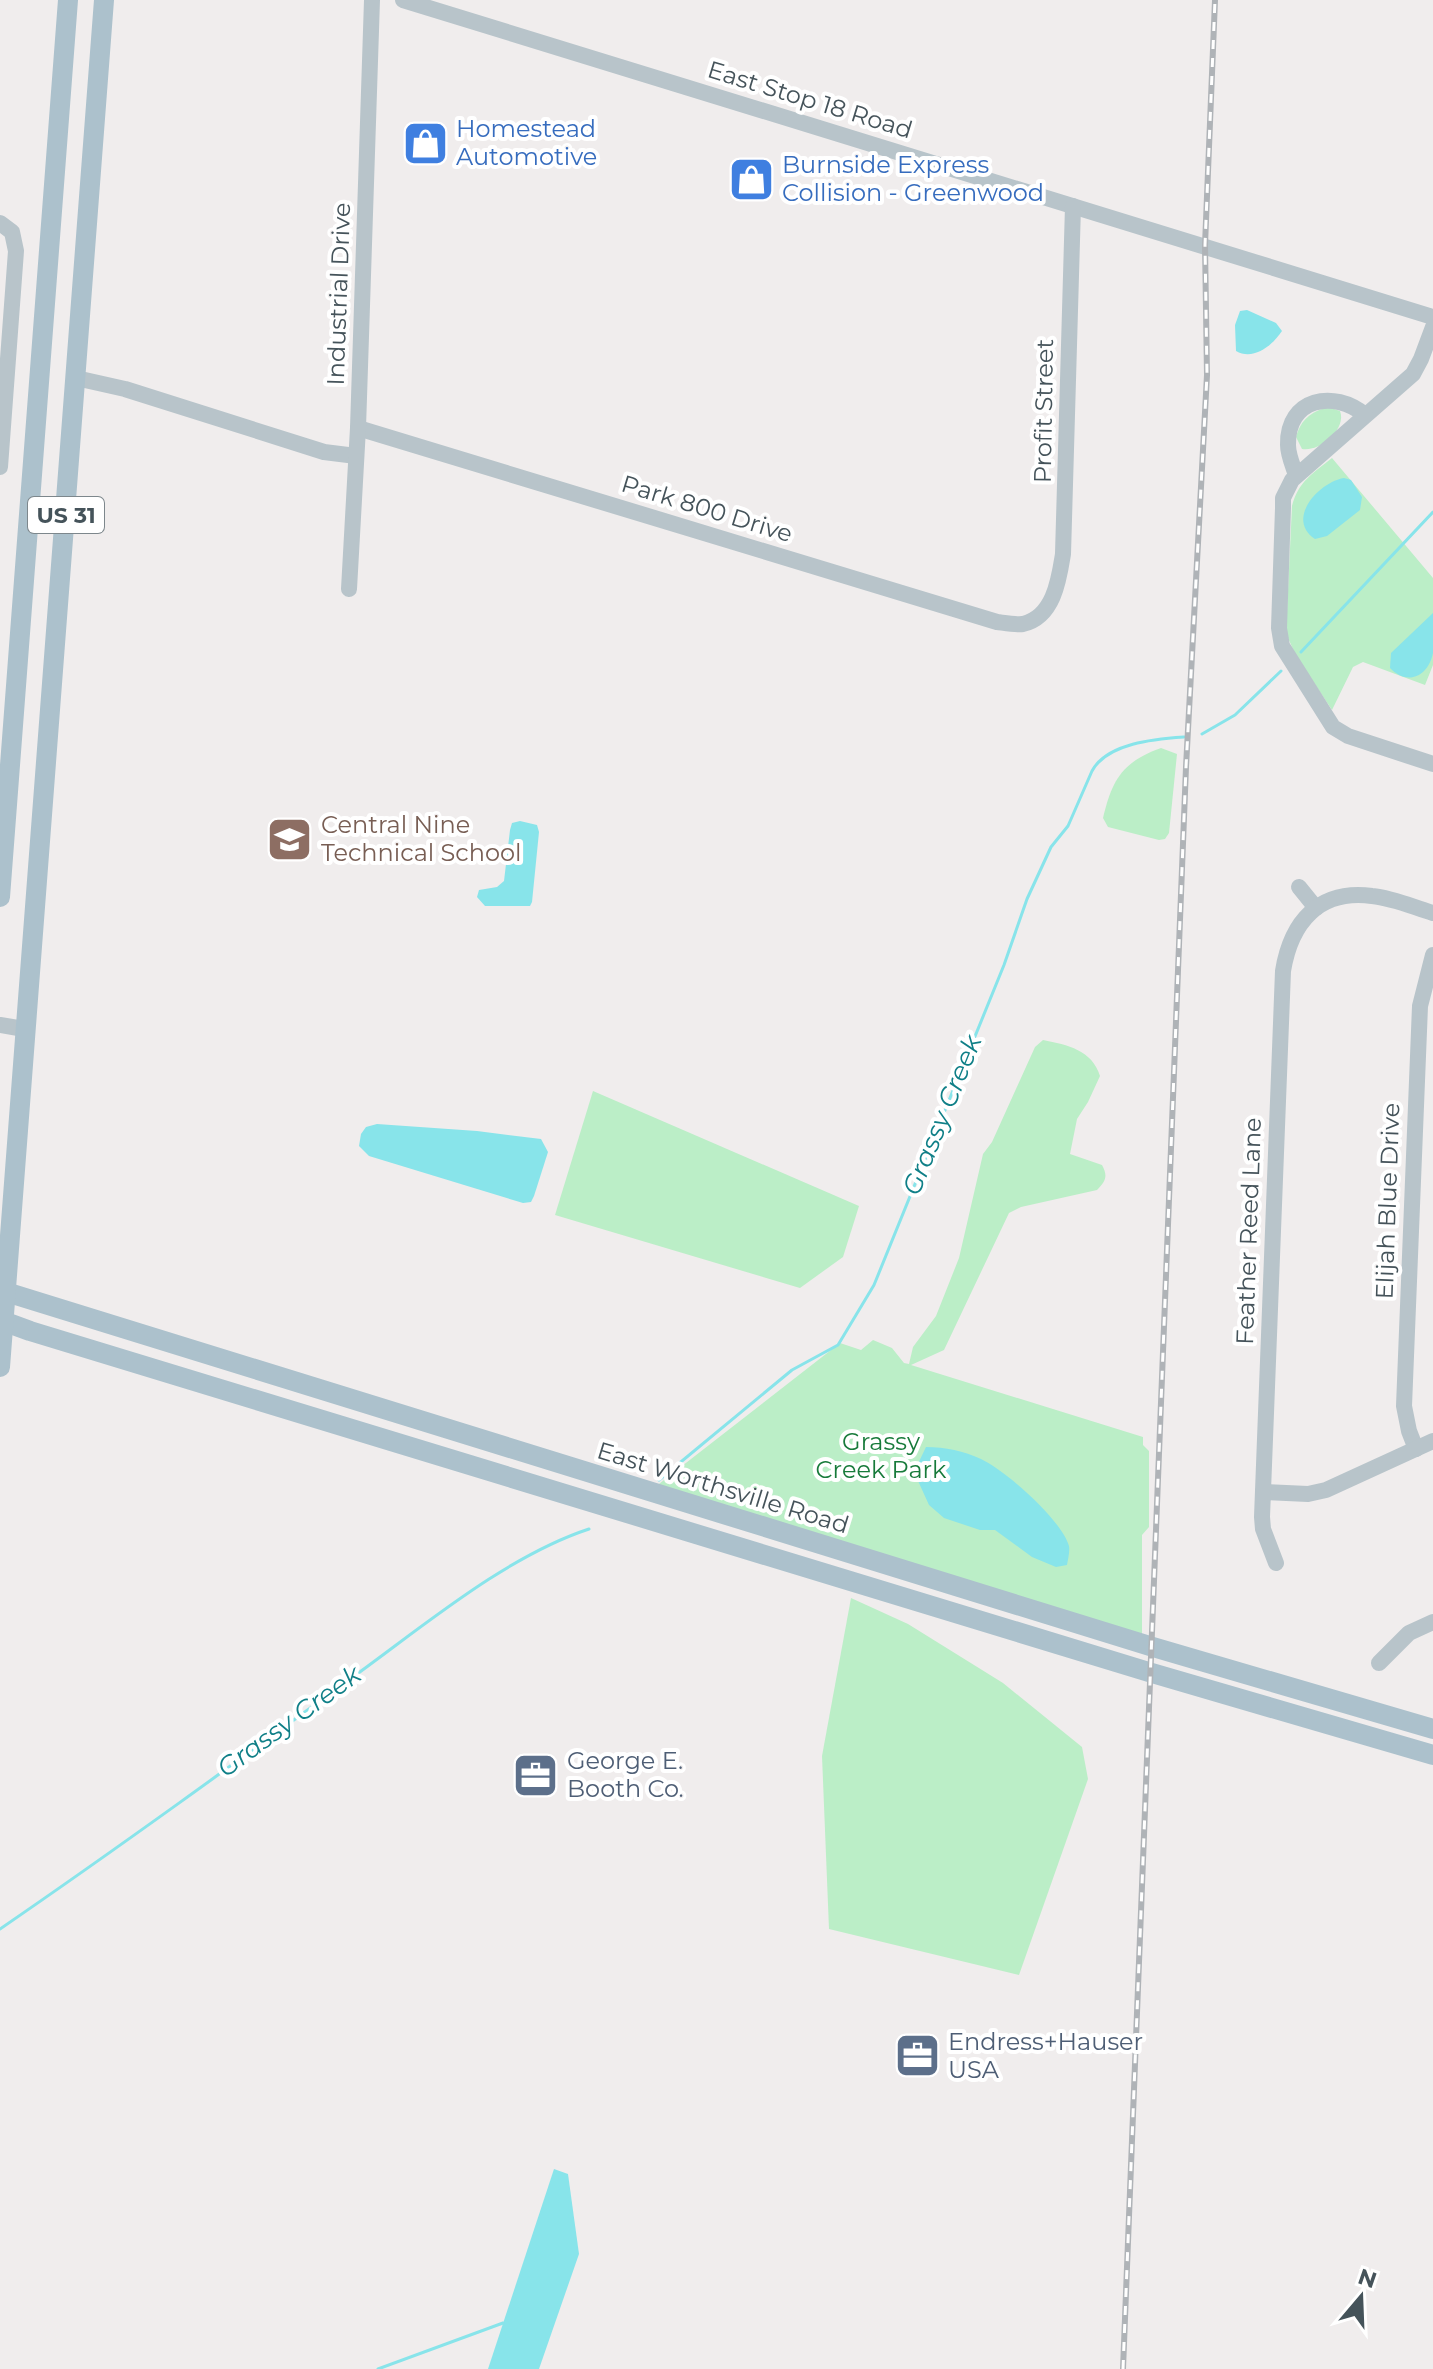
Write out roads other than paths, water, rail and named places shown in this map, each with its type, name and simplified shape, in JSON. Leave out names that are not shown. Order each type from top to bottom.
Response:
[{"type":"main road","name":"US 31","points":[[0,897],[68,0]]},
{"type":"main road","name":"US 31","points":[[0,1367],[3,1292],[104,0]]},
{"type":"main road","name":"East Worthsville Road","points":[[3,1292],[1153,1647],[1433,1729]]},
{"type":"main road","points":[[2,1321],[1152,1673],[1433,1755]]},
{"type":"street","name":"Industrial Drive","points":[[349,589],[358,428],[372,0]]},
{"type":"street","name":"East Stop 18 Road","points":[[403,0],[1433,317]]},
{"type":"street","name":"Profit Street","points":[[1041,613],[1057,591],[1063,554],[1073,206]]},
{"type":"street","points":[[0,223],[12,232],[16,251],[0,467]]},
{"type":"street","points":[[1433,327],[1413,374],[1296,475],[1286,491],[1279,628],[1282,646],[1327,720],[1341,732],[1433,764]]},
{"type":"street","points":[[76,378],[125,389],[324,452],[356,456]]},
{"type":"street","points":[[1296,475],[1287,445],[1291,426],[1303,409],[1327,399],[1347,403],[1365,415]]},
{"type":"street","name":"Park 800 Drive","points":[[358,428],[997,622],[1024,624],[1041,613]]},
{"type":"street","points":[[1299,887],[1316,908],[1333,899],[1351,895],[1371,896],[1433,913]]},
{"type":"street","name":"Feather Reed Lane","points":[[1276,1563],[1263,1529],[1263,1492],[1283,971],[1291,938],[1316,908]]},
{"type":"street","name":"Elijah Blue Drive","points":[[1416,1449],[1406,1423],[1404,1406],[1420,1006],[1433,955]]},
{"type":"street","points":[[0,1025],[24,1029]]},
{"type":"street","points":[[1263,1492],[1308,1494],[1326,1490],[1433,1441]]},
{"type":"street","points":[[1379,1663],[1409,1633],[1433,1622]]},
{"type":"water","points":[[1247,310],[1276,323],[1282,331],[1268,347],[1255,353],[1242,354],[1236,351],[1235,325],[1240,311]]},
{"type":"water","points":[[1344,478],[1351,480],[1362,497],[1360,510],[1327,536],[1315,539],[1303,522],[1304,512],[1325,486]]},
{"type":"water","points":[[1433,613],[1433,653],[1427,668],[1416,676],[1397,674],[1390,668],[1391,653]]},
{"type":"water","points":[[520,821],[537,825],[539,832],[532,902],[530,906],[485,906],[477,897],[479,890],[497,887],[504,881],[510,830],[512,823]]},
{"type":"water","points":[[377,1124],[541,1139],[548,1152],[534,1196],[531,1202],[523,1203],[369,1156],[359,1146],[361,1134],[366,1127]]},
{"type":"water","points":[[926,1447],[975,1456],[1018,1485],[1064,1535],[1069,1548],[1067,1565],[1056,1567],[1032,1557],[995,1530],[980,1530],[944,1518],[929,1505],[914,1472]]},
{"type":"water","points":[[554,2169],[568,2174],[579,2254],[539,2369],[488,2369]]},
{"type":"waterway","name":"Grassy Creek","points":[[1301,652],[1433,512]]},
{"type":"waterway","name":"Grassy Creek","points":[[1202,734],[1235,715],[1281,671]]},
{"type":"waterway","name":"Grassy Creek","points":[[659,1480],[792,1370],[838,1345],[874,1285],[1004,965],[1027,899],[1051,847],[1068,826],[1092,771],[1099,762],[1120,748],[1146,741],[1184,737]]},
{"type":"waterway","name":"Grassy Creek","points":[[0,1929],[180,1803],[468,1593],[528,1556],[589,1529]]},
{"type":"waterway","points":[[378,2369],[503,2323]]},
{"type":"railway","points":[[1123,2369],[1186,767],[1207,375],[1205,245],[1215,0]]},
{"type":"place","name":"Homestead Automotive","points":[[425,143]]},
{"type":"place","name":"Burnside Express Collision - Greenwood","points":[[751,179]]},
{"type":"place","name":"Central Nine Technical School","points":[[290,839]]},
{"type":"place","name":"George E. Booth Co.","points":[[536,1775]]},
{"type":"place","name":"Endress+Hauser USA","points":[[917,2056]]},
{"type":"park label","name":"Grassy Creek Park","points":[[881,1456]]}]
